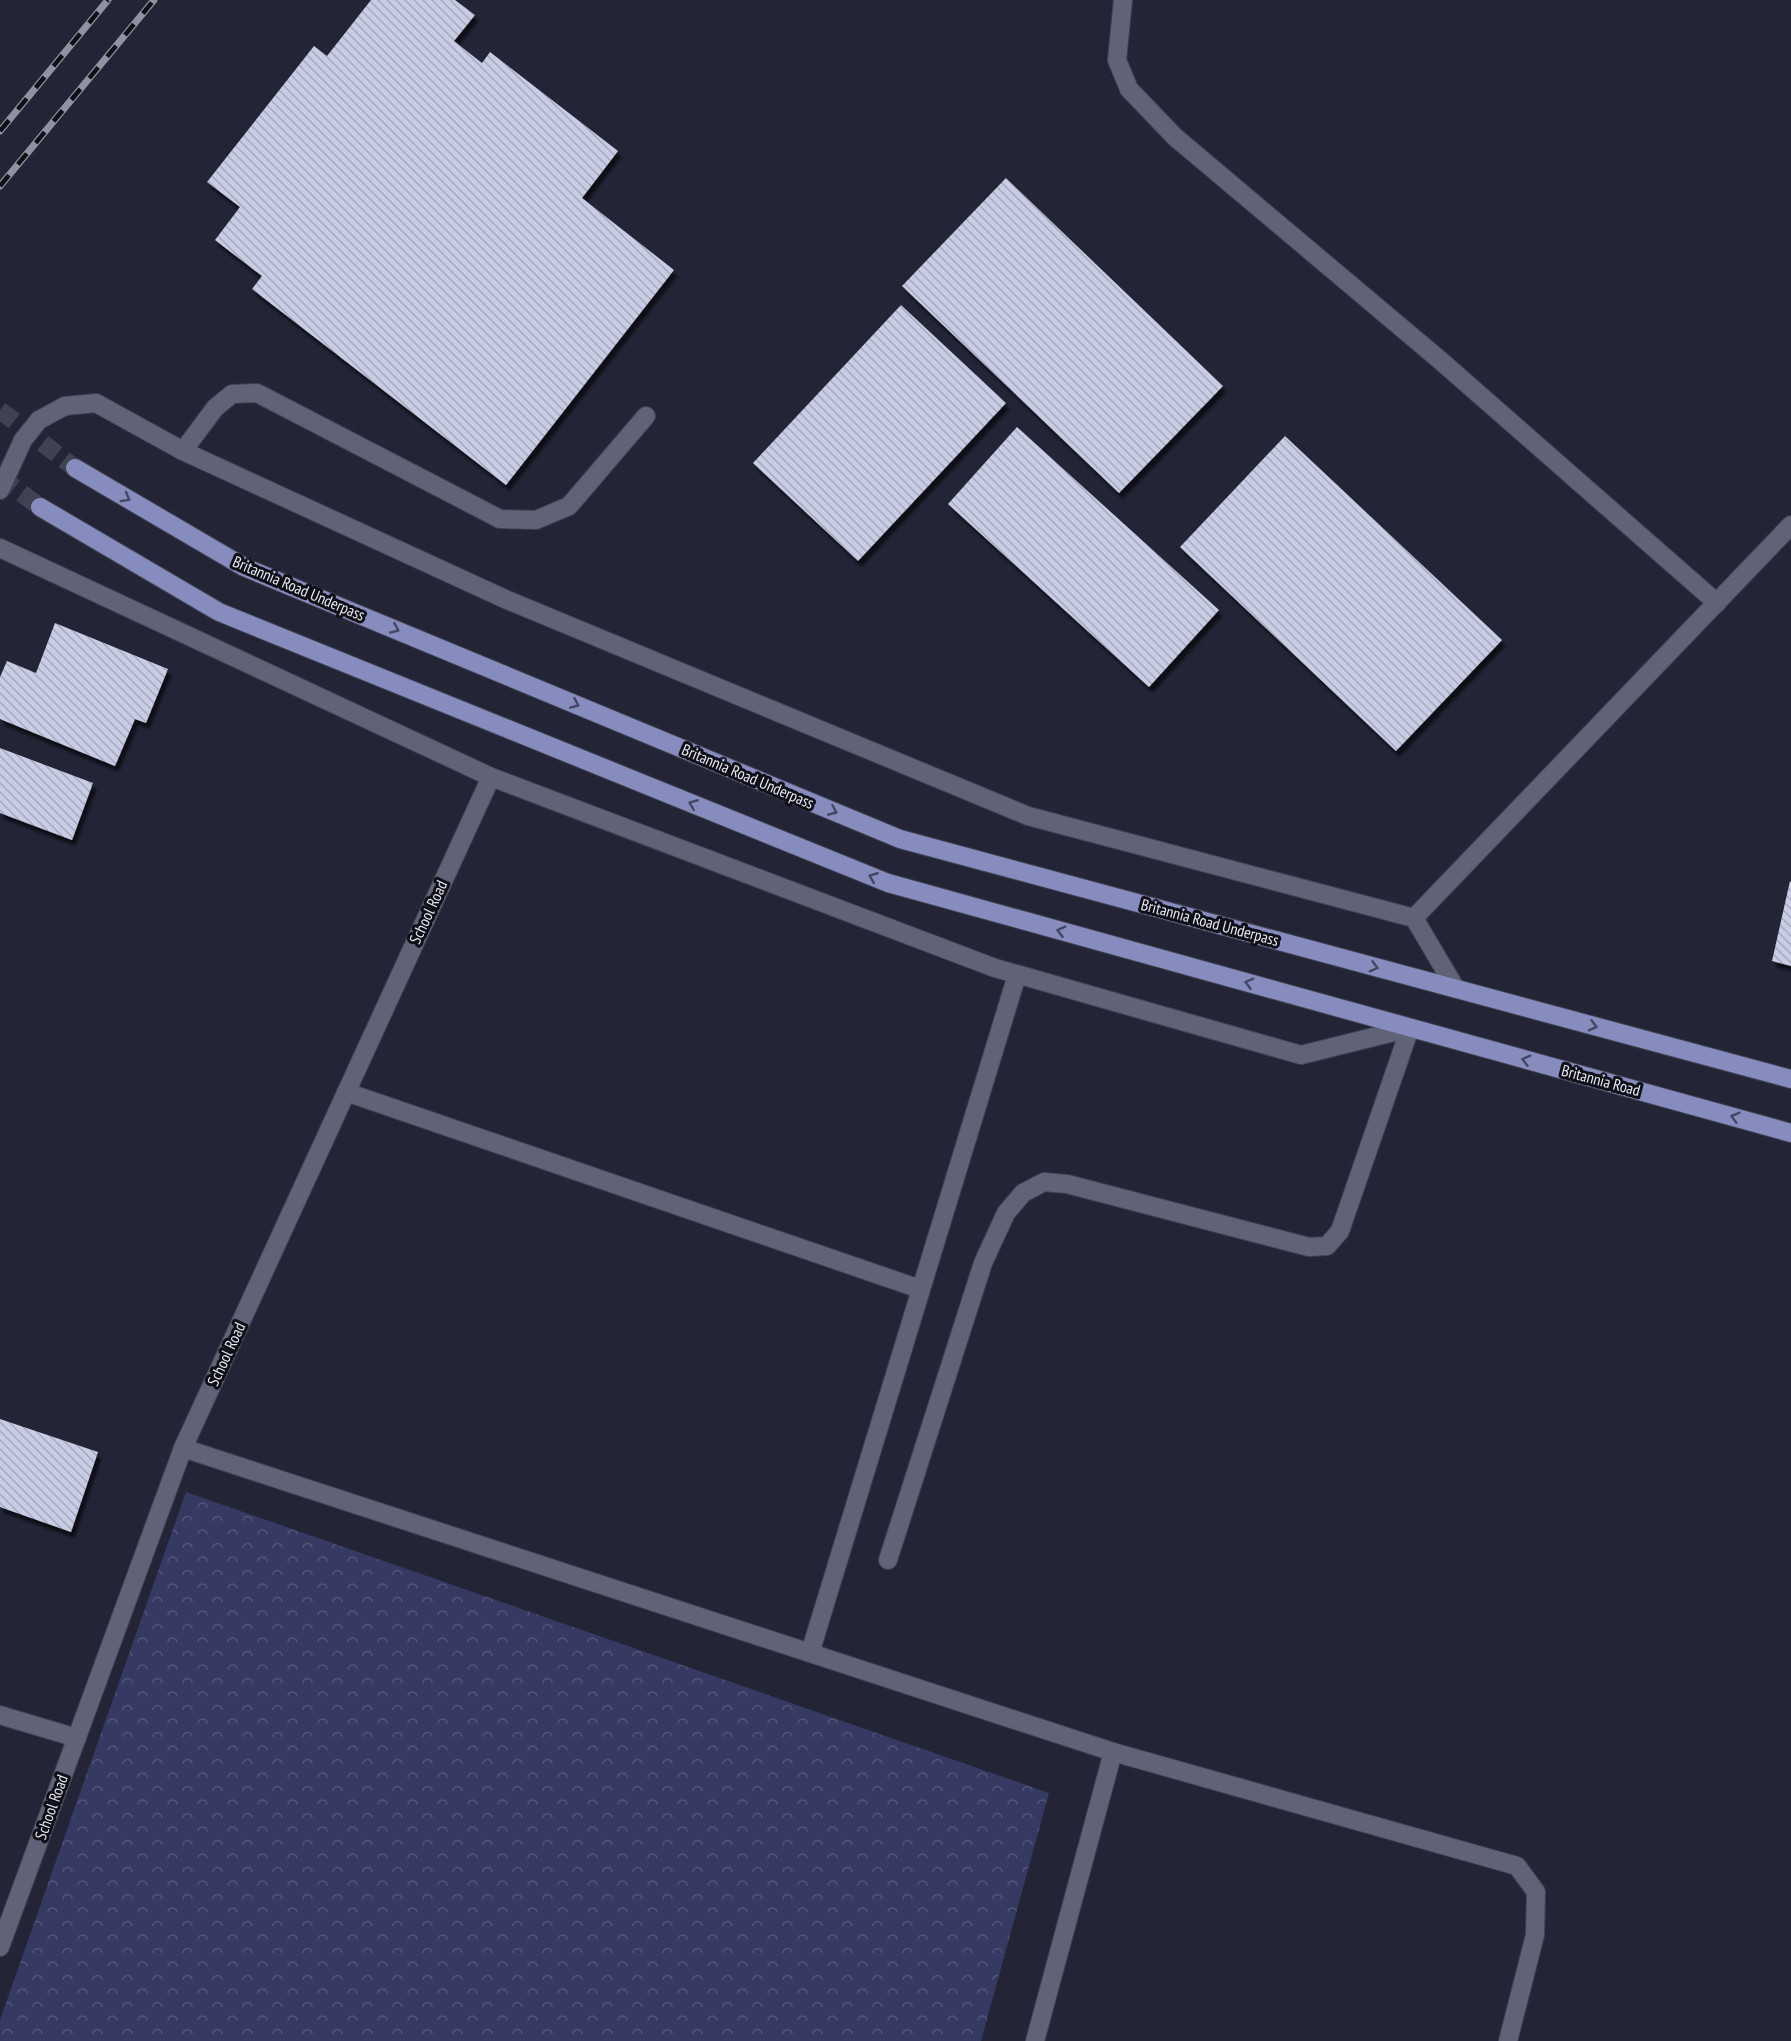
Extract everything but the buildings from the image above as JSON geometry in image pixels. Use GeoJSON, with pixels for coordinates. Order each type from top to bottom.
{"type":"FeatureCollection","features":[{"type":"Feature","properties":{"kind":"main road","name":"Britannia Road Underpass"},"geometry":{"type":"LineString","coordinates":[[75,468],[244,567],[900,839],[1456,989]]}},
{"type":"Feature","properties":{"kind":"main road"},"geometry":{"type":"LineString","coordinates":[[40,507],[219,612],[888,884],[1410,1028]]}},
{"type":"Feature","properties":{"kind":"main road"},"geometry":{"type":"LineString","coordinates":[[1456,989],[1791,1079]]}},
{"type":"Feature","properties":{"kind":"main road","name":"Britannia Road"},"geometry":{"type":"LineString","coordinates":[[1410,1028],[1791,1133]]}},
{"type":"Feature","properties":{"kind":"street"},"geometry":{"type":"LineString","coordinates":[[1123,0],[1117,60],[1129,89],[1175,137],[1441,362],[1717,603]]}},
{"type":"Feature","properties":{"kind":"street"},"geometry":{"type":"LineString","coordinates":[[183,451],[215,408],[232,394],[256,393],[500,519],[536,520],[569,506],[646,416]]}},
{"type":"Feature","properties":{"kind":"street"},"geometry":{"type":"LineString","coordinates":[[0,490],[23,440],[39,420],[65,406],[96,403],[183,451],[505,599],[1028,816],[1414,918],[1456,989]]}},
{"type":"Feature","properties":{"kind":"street"},"geometry":{"type":"LineString","coordinates":[[1414,918],[1791,525]]}},
{"type":"Feature","properties":{"kind":"street"},"geometry":{"type":"LineString","coordinates":[[0,548],[490,777],[1017,975],[1301,1055],[1410,1028]]}},
{"type":"Feature","properties":{"kind":"street","name":"School Road"},"geometry":{"type":"LineString","coordinates":[[0,1947],[183,1448],[490,777]]}},
{"type":"Feature","properties":{"kind":"street"},"geometry":{"type":"LineString","coordinates":[[810,1653],[1017,975]]}},
{"type":"Feature","properties":{"kind":"street"},"geometry":{"type":"LineString","coordinates":[[888,1560],[983,1263],[1006,1213],[1023,1193],[1044,1182],[1067,1184],[1309,1247],[1327,1246],[1340,1231],[1410,1028]]}},
{"type":"Feature","properties":{"kind":"street"},"geometry":{"type":"LineString","coordinates":[[346,1092],[920,1289]]}},
{"type":"Feature","properties":{"kind":"street"},"geometry":{"type":"LineString","coordinates":[[183,1448],[1113,1752],[1517,1866],[1536,1892],[1535,1935],[1508,2041]]}},
{"type":"Feature","properties":{"kind":"street"},"geometry":{"type":"LineString","coordinates":[[0,1715],[77,1738]]}},
{"type":"Feature","properties":{"kind":"street"},"geometry":{"type":"LineString","coordinates":[[1035,2041],[1113,1752]]}},
{"type":"Feature","properties":{"kind":"green space"},"geometry":{"type":"Polygon","coordinates":[[[186,1492],[1049,1793],[981,2041],[0,2041],[0,2020],[186,1492]]]}},
{"type":"Feature","properties":{"kind":"tunnel"},"geometry":{"type":"LineString","coordinates":[[0,410],[75,468]]}},
{"type":"Feature","properties":{"kind":"tunnel"},"geometry":{"type":"LineString","coordinates":[[0,477],[40,507]]}},
{"type":"Feature","properties":{"kind":"railway"},"geometry":{"type":"LineString","coordinates":[[0,131],[108,0]]}},
{"type":"Feature","properties":{"kind":"railway"},"geometry":{"type":"LineString","coordinates":[[0,186],[154,0]]}}]}
